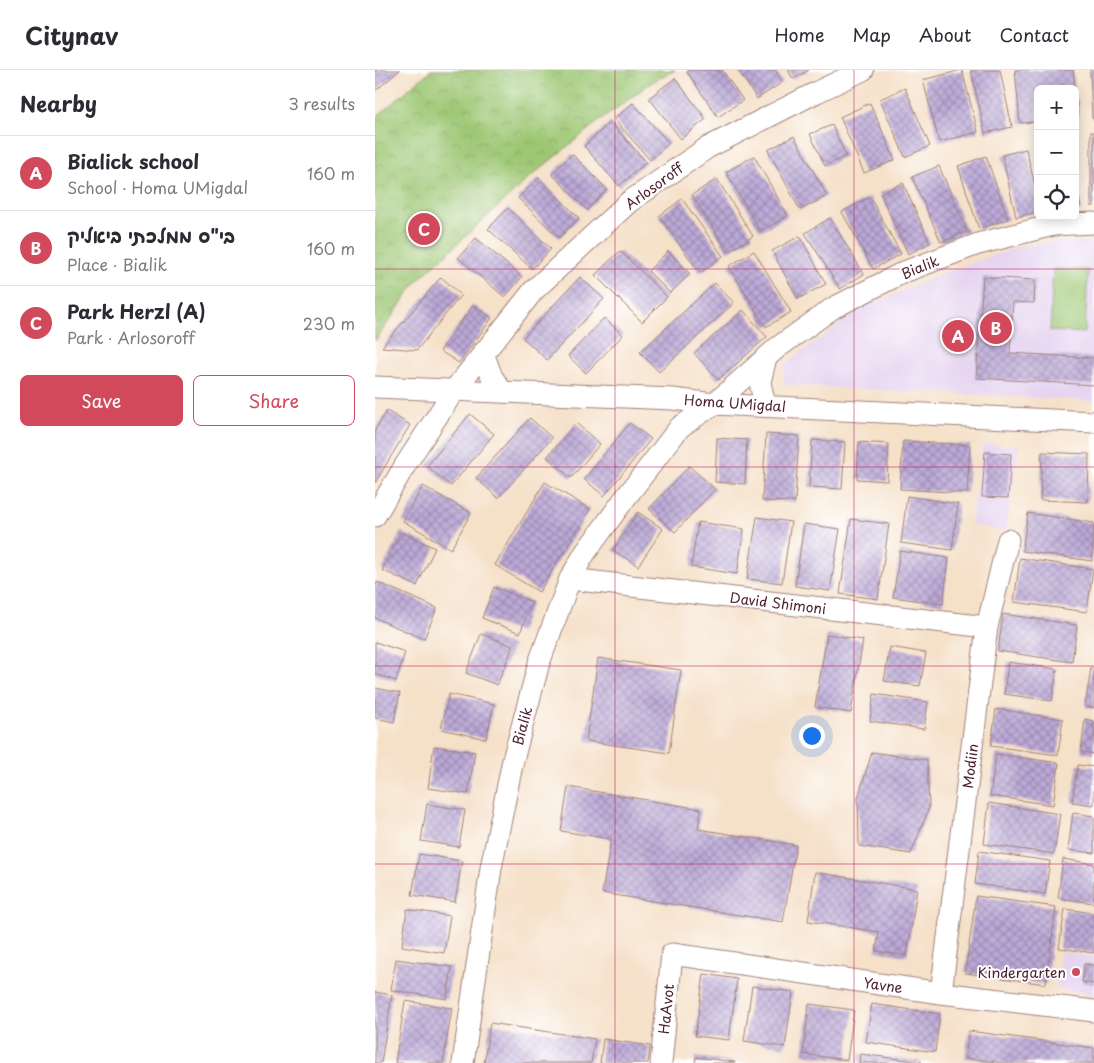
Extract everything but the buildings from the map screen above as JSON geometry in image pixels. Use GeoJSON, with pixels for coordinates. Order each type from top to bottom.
{"type":"FeatureCollection","features":[{"type":"Feature","properties":{"kind":"street","name":"Arlosoroff"},"geometry":{"type":"LineString","coordinates":[[375,516],[404,467],[455,389],[483,353],[534,290],[629,202],[707,148],[863,70]]}},
{"type":"Feature","properties":{"kind":"street","name":"Bialik"},"geometry":{"type":"LineString","coordinates":[[463,1063],[491,868],[513,760],[539,663],[570,579],[617,508],[680,427],[714,404],[777,348],[833,308],[905,272],[978,244],[1053,225],[1094,223]]}},
{"type":"Feature","properties":{"kind":"street"},"geometry":{"type":"LineString","coordinates":[[483,353],[492,377],[502,391]]}},
{"type":"Feature","properties":{"kind":"street"},"geometry":{"type":"LineString","coordinates":[[765,406],[760,382],[766,358]]}},
{"type":"Feature","properties":{"kind":"street","name":"Homa UMigdal"},"geometry":{"type":"LineString","coordinates":[[375,387],[673,399],[714,404],[1094,422]]}},
{"type":"Feature","properties":{"kind":"street"},"geometry":{"type":"LineString","coordinates":[[673,399],[680,427]]}},
{"type":"Feature","properties":{"kind":"street","name":"Modiin"},"geometry":{"type":"LineString","coordinates":[[941,993],[987,627],[1008,540]]}},
{"type":"Feature","properties":{"kind":"street","name":"David Shimoni"},"geometry":{"type":"LineString","coordinates":[[570,579],[987,627]]}},
{"type":"Feature","properties":{"kind":"street","name":"Yavne"},"geometry":{"type":"LineString","coordinates":[[672,954],[941,993],[1094,1011]]}},
{"type":"Feature","properties":{"kind":"street","name":"HaAvot"},"geometry":{"type":"LineString","coordinates":[[661,1063],[672,954]]}},
{"type":"Feature","properties":{"kind":"shaded area"},"geometry":{"type":"Polygon","coordinates":[[[1059,241],[1094,243],[1094,401],[784,385],[784,365],[862,308],[948,271],[1021,246],[1059,241]]]}},
{"type":"Feature","properties":{"kind":"shaded area"},"geometry":{"type":"Polygon","coordinates":[[[983,444],[1019,446],[1006,531],[971,525],[983,444]]]}},
{"type":"Feature","properties":{"kind":"shaded area","name":"Kindergarten"},"geometry":{"type":"Polygon","coordinates":[[[1061,952],[1094,956],[1094,994],[1056,989],[1061,952]]]}},
{"type":"Feature","properties":{"kind":"green space"},"geometry":{"type":"Polygon","coordinates":[[[431,70],[675,70],[652,82],[590,128],[529,178],[417,281],[375,341],[375,118],[431,70]]]}},
{"type":"Feature","properties":{"kind":"green space"},"geometry":{"type":"Polygon","coordinates":[[[1053,269],[1088,270],[1085,333],[1050,331],[1053,269]]]}},
{"type":"Feature","properties":{"kind":"place","name":"Park Herzl (A)"},"geometry":{"type":"Point","coordinates":[424,229]}},
{"type":"Feature","properties":{"kind":"place","name":"בי\"ס ממלכתי ביאליק"},"geometry":{"type":"Point","coordinates":[996,328]}},
{"type":"Feature","properties":{"kind":"place","name":"Bialick school"},"geometry":{"type":"Point","coordinates":[958,336]}},
{"type":"Feature","properties":{"kind":"place","name":"Kindergarten"},"geometry":{"type":"Point","coordinates":[1076,972]}}]}
